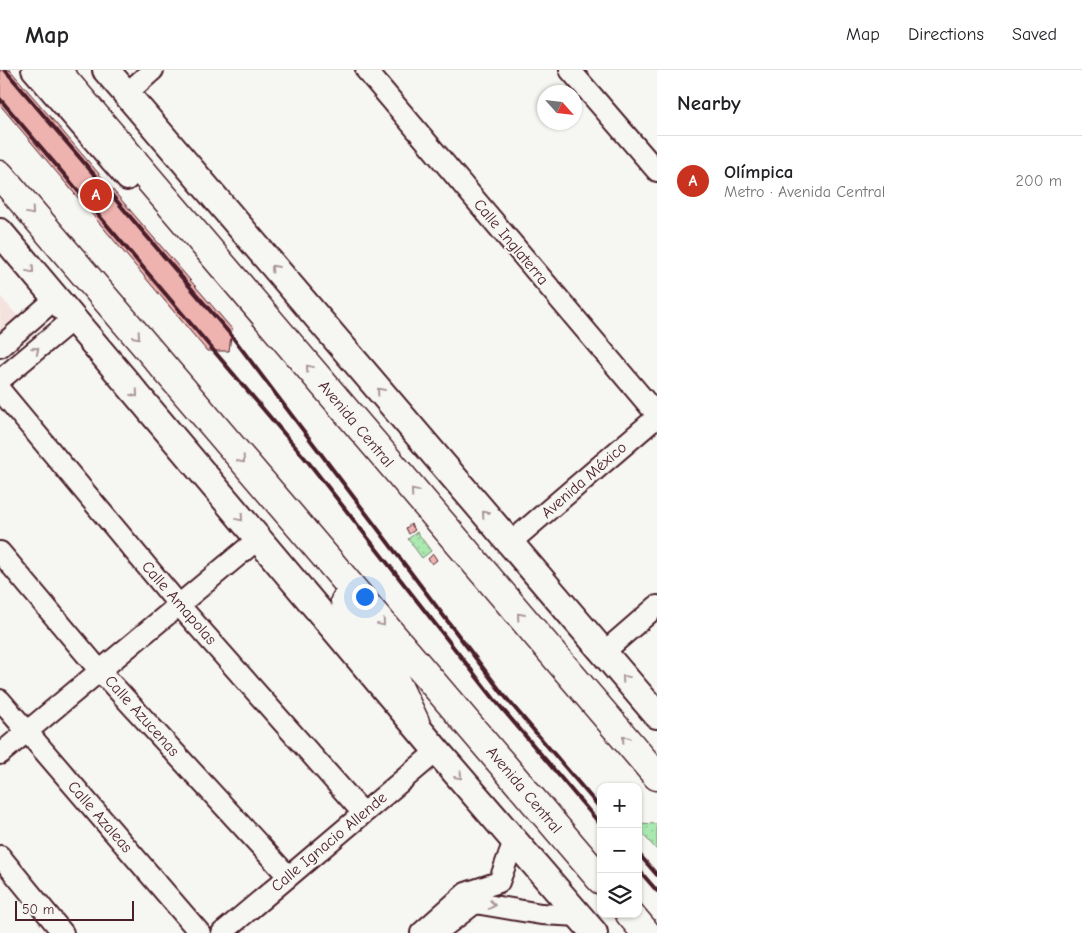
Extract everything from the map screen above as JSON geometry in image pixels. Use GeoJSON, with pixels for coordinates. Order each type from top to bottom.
{"type":"FeatureCollection","features":[{"type":"Feature","properties":{"kind":"highway","name":"Avenida Central"},"geometry":{"type":"LineString","coordinates":[[56,70],[657,776]]}},
{"type":"Feature","properties":{"kind":"highway","name":"Avenida Central"},"geometry":{"type":"LineString","coordinates":[[0,175],[597,875]]}},
{"type":"Feature","properties":{"kind":"highway"},"geometry":{"type":"LineString","coordinates":[[310,539],[355,618],[390,670],[415,722]]}},
{"type":"Feature","properties":{"kind":"highway"},"geometry":{"type":"LineString","coordinates":[[633,918],[646,933]]}},
{"type":"Feature","properties":{"kind":"main road"},"geometry":{"type":"LineString","coordinates":[[106,70],[657,715]]}},
{"type":"Feature","properties":{"kind":"main road"},"geometry":{"type":"LineString","coordinates":[[0,232],[72,320],[415,722],[437,751],[587,925]]}},
{"type":"Feature","properties":{"kind":"street"},"geometry":{"type":"LineString","coordinates":[[32,70],[126,180]]}},
{"type":"Feature","properties":{"kind":"street"},"geometry":{"type":"LineString","coordinates":[[126,94],[152,70]]}},
{"type":"Feature","properties":{"kind":"street","name":"Calle Inglaterra"},"geometry":{"type":"LineString","coordinates":[[366,70],[657,416]]}},
{"type":"Feature","properties":{"kind":"street"},"geometry":{"type":"LineString","coordinates":[[570,70],[657,171]]}},
{"type":"Feature","properties":{"kind":"street"},"geometry":{"type":"LineString","coordinates":[[0,347],[56,299]]}},
{"type":"Feature","properties":{"kind":"street"},"geometry":{"type":"LineString","coordinates":[[0,380],[72,320]]}},
{"type":"Feature","properties":{"kind":"street","name":"Calle Amapolas"},"geometry":{"type":"LineString","coordinates":[[0,390],[179,605],[363,813]]}},
{"type":"Feature","properties":{"kind":"street","name":"Avenida México"},"geometry":{"type":"LineString","coordinates":[[510,544],[657,416]]}},
{"type":"Feature","properties":{"kind":"street"},"geometry":{"type":"LineString","coordinates":[[0,754],[258,539]]}},
{"type":"Feature","properties":{"kind":"street","name":"Calle Azucenas"},"geometry":{"type":"LineString","coordinates":[[0,552],[100,671],[288,876]]}},
{"type":"Feature","properties":{"kind":"street"},"geometry":{"type":"LineString","coordinates":[[604,652],[657,606]]}},
{"type":"Feature","properties":{"kind":"street","name":"Calle Azaleas"},"geometry":{"type":"LineString","coordinates":[[0,700],[200,933]]}},
{"type":"Feature","properties":{"kind":"street","name":"Calle Ignacio Allende"},"geometry":{"type":"LineString","coordinates":[[222,933],[437,751]]}},
{"type":"Feature","properties":{"kind":"street"},"geometry":{"type":"LineString","coordinates":[[421,933],[466,893],[500,882],[514,841]]}},
{"type":"Feature","properties":{"kind":"street"},"geometry":{"type":"LineString","coordinates":[[0,856],[63,933]]}},
{"type":"Feature","properties":{"kind":"street"},"geometry":{"type":"LineString","coordinates":[[436,933],[475,903],[541,914],[587,925]]}},
{"type":"Feature","properties":{"kind":"shaded area"},"geometry":{"type":"Polygon","coordinates":[[[0,296],[20,319],[0,337],[0,296]]]}},
{"type":"Feature","properties":{"kind":"green space"},"geometry":{"type":"Polygon","coordinates":[[[417,532],[431,551],[422,558],[408,539],[417,532]]]}},
{"type":"Feature","properties":{"kind":"green space"},"geometry":{"type":"Polygon","coordinates":[[[642,823],[657,824],[657,850],[642,833],[642,823]]]}},
{"type":"Feature","properties":{"kind":"building"},"geometry":{"type":"Polygon","coordinates":[[[0,70],[10,70],[232,329],[229,351],[207,351],[0,105],[0,70]]]}},
{"type":"Feature","properties":{"kind":"building"},"geometry":{"type":"Polygon","coordinates":[[[411,524],[415,530],[409,534],[406,528],[411,524]]]}},
{"type":"Feature","properties":{"kind":"building"},"geometry":{"type":"Polygon","coordinates":[[[433,554],[437,560],[432,564],[428,559],[433,554]]]}},
{"type":"Feature","properties":{"kind":"railway"},"geometry":{"type":"LineString","coordinates":[[5,70],[231,335],[502,693],[597,804]]}},
{"type":"Feature","properties":{"kind":"railway"},"geometry":{"type":"LineString","coordinates":[[0,99],[309,463],[494,699],[597,820]]}},
{"type":"Feature","properties":{"kind":"railway"},"geometry":{"type":"LineString","coordinates":[[642,858],[657,875]]}},
{"type":"Feature","properties":{"kind":"railway"},"geometry":{"type":"LineString","coordinates":[[641,873],[657,891]]}},
{"type":"Feature","properties":{"kind":"place","name":"Olímpica"},"geometry":{"type":"Point","coordinates":[96,195]}}]}
